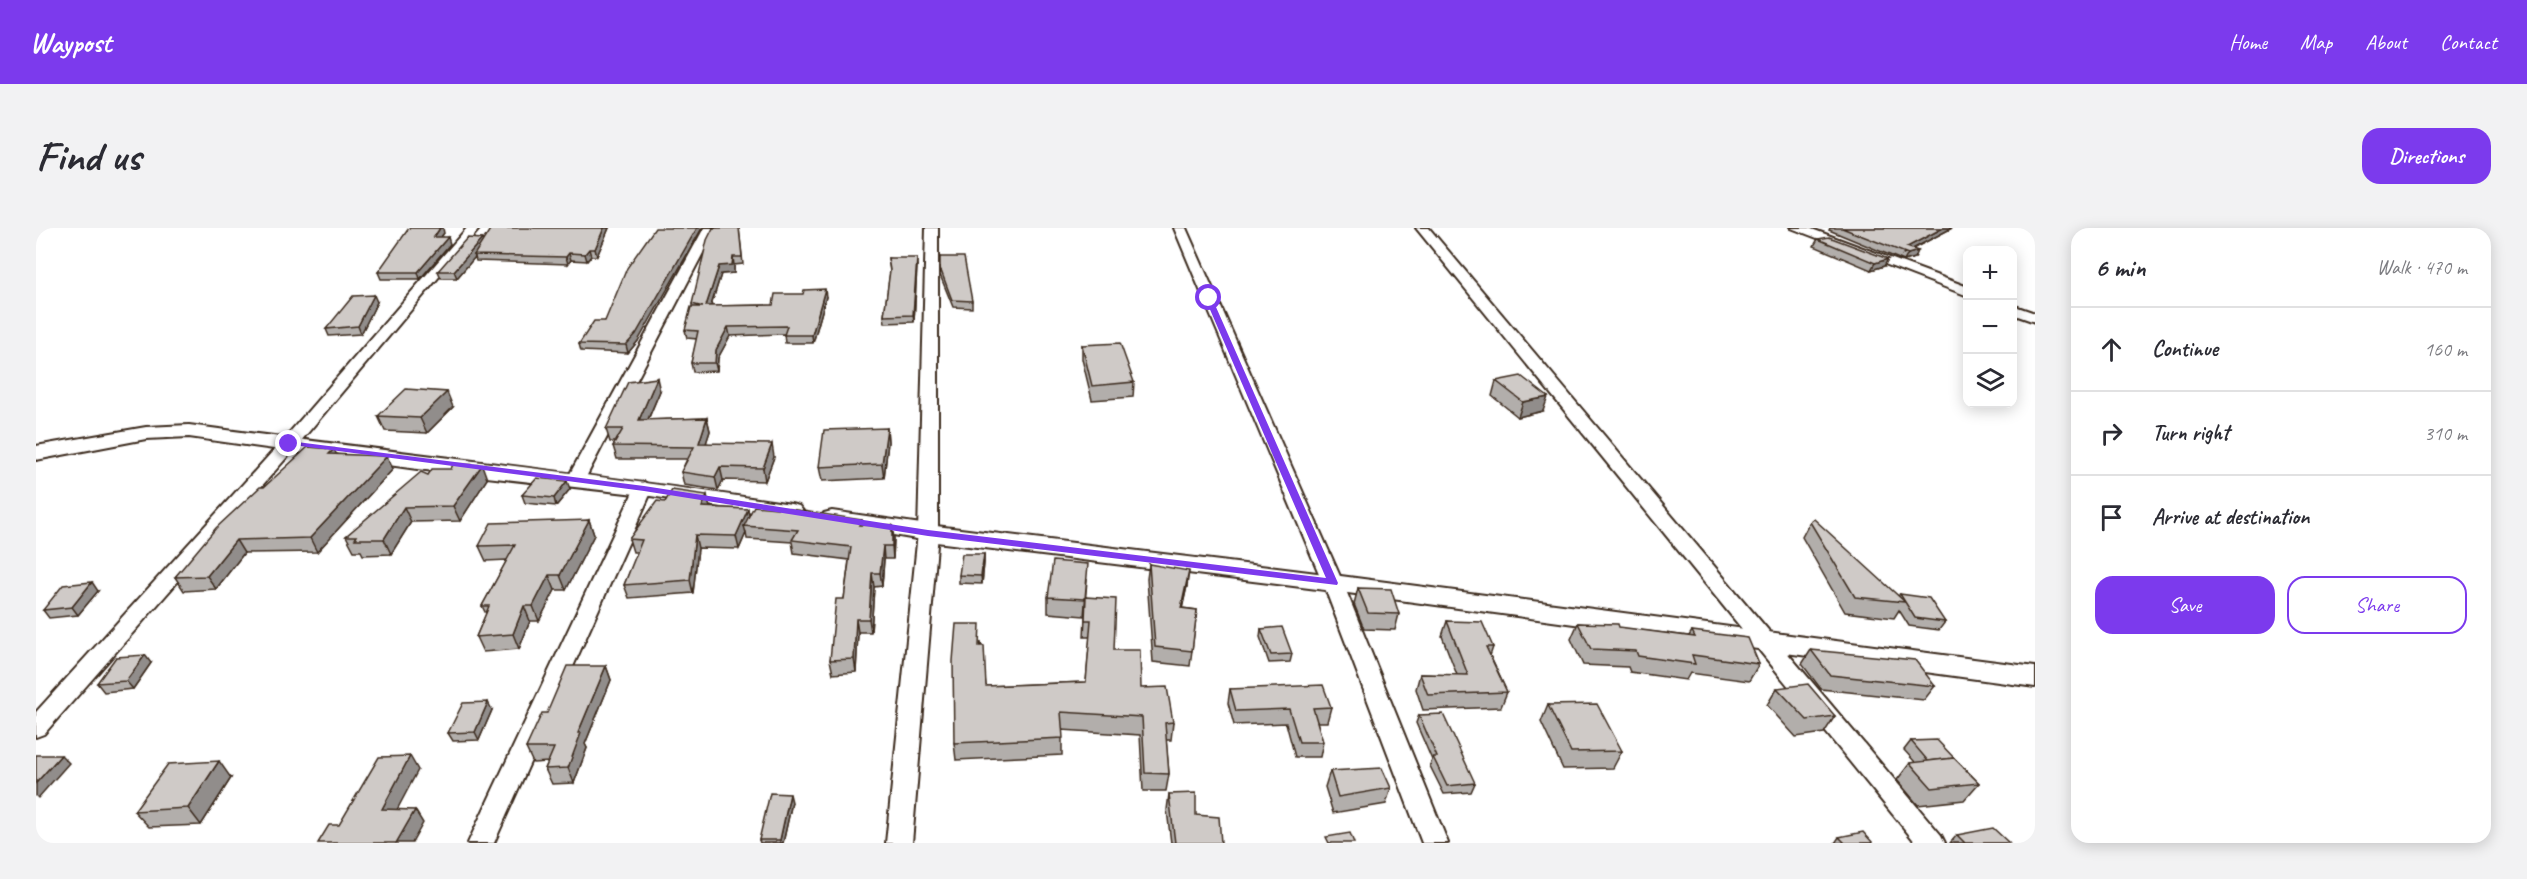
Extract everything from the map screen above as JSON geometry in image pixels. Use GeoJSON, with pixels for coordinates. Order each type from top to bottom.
{"type":"FeatureCollection","features":[{"type":"Feature","properties":{"kind":"street"},"geometry":{"type":"LineString","coordinates":[[36,728],[289,444],[474,228]]}},
{"type":"Feature","properties":{"kind":"street"},"geometry":{"type":"LineString","coordinates":[[575,481],[710,228]]}},
{"type":"Feature","properties":{"kind":"street"},"geometry":{"type":"LineString","coordinates":[[899,843],[928,533],[932,228]]}},
{"type":"Feature","properties":{"kind":"street"},"geometry":{"type":"LineString","coordinates":[[1180,228],[1333,583],[1435,843]]}},
{"type":"Feature","properties":{"kind":"street"},"geometry":{"type":"LineString","coordinates":[[1422,228],[1932,843]]}},
{"type":"Feature","properties":{"kind":"street"},"geometry":{"type":"LineString","coordinates":[[1797,228],[1963,290]]}},
{"type":"Feature","properties":{"kind":"street"},"geometry":{"type":"LineString","coordinates":[[2017,311],[2035,318]]}},
{"type":"Feature","properties":{"kind":"street"},"geometry":{"type":"LineString","coordinates":[[36,453],[146,433],[189,431],[644,488],[928,533],[1333,583],[2035,677]]}},
{"type":"Feature","properties":{"kind":"street"},"geometry":{"type":"LineString","coordinates":[[481,843],[644,488]]}},
{"type":"Feature","properties":{"kind":"building"},"geometry":{"type":"Polygon","coordinates":[[[409,228],[440,228],[434,237],[448,237],[418,272],[378,272],[409,228]]]}},
{"type":"Feature","properties":{"kind":"building"},"geometry":{"type":"Polygon","coordinates":[[[491,228],[604,228],[595,249],[589,249],[585,254],[569,253],[566,257],[474,255],[491,228]]]}},
{"type":"Feature","properties":{"kind":"building"},"geometry":{"type":"Polygon","coordinates":[[[655,228],[697,228],[636,334],[626,345],[579,344],[594,321],[605,321],[627,268],[655,228]]]}},
{"type":"Feature","properties":{"kind":"building"},"geometry":{"type":"Polygon","coordinates":[[[713,228],[739,228],[742,257],[733,257],[732,265],[719,266],[706,306],[773,305],[775,294],[803,294],[804,290],[825,289],[812,335],[784,335],[787,326],[728,327],[716,350],[715,363],[691,363],[698,331],[685,330],[691,307],[703,307],[692,304],[707,240],[713,228]]]}},
{"type":"Feature","properties":{"kind":"building"},"geometry":{"type":"Polygon","coordinates":[[[1842,228],[1943,228],[1907,247],[1918,251],[1908,254],[1842,228]]]}},
{"type":"Feature","properties":{"kind":"building"},"geometry":{"type":"Polygon","coordinates":[[[1829,237],[1888,259],[1875,263],[1818,239],[1829,237]]]}},
{"type":"Feature","properties":{"kind":"building"},"geometry":{"type":"Polygon","coordinates":[[[467,238],[482,239],[454,271],[438,271],[467,238]]]}},
{"type":"Feature","properties":{"kind":"building"},"geometry":{"type":"Polygon","coordinates":[[[940,257],[964,257],[972,301],[952,300],[940,268],[940,257]]]}},
{"type":"Feature","properties":{"kind":"building"},"geometry":{"type":"Polygon","coordinates":[[[888,258],[917,258],[913,315],[884,316],[890,270],[888,258]]]}},
{"type":"Feature","properties":{"kind":"building"},"geometry":{"type":"Polygon","coordinates":[[[374,295],[358,326],[326,329],[353,296],[374,295]]]}},
{"type":"Feature","properties":{"kind":"building"},"geometry":{"type":"Polygon","coordinates":[[[1120,343],[1134,382],[1092,386],[1082,345],[1120,343]]]}},
{"type":"Feature","properties":{"kind":"building"},"geometry":{"type":"Polygon","coordinates":[[[1521,376],[1548,397],[1523,402],[1496,381],[1521,376]]]}},
{"type":"Feature","properties":{"kind":"building"},"geometry":{"type":"Polygon","coordinates":[[[657,378],[639,420],[707,418],[699,443],[772,444],[763,468],[720,467],[715,477],[681,472],[694,447],[613,446],[623,429],[606,429],[628,382],[657,378]]]}},
{"type":"Feature","properties":{"kind":"building"},"geometry":{"type":"Polygon","coordinates":[[[406,389],[447,392],[420,418],[378,416],[406,389]]]}},
{"type":"Feature","properties":{"kind":"building"},"geometry":{"type":"Polygon","coordinates":[[[887,428],[882,464],[819,467],[824,430],[887,428]]]}},
{"type":"Feature","properties":{"kind":"building"},"geometry":{"type":"Polygon","coordinates":[[[308,447],[334,449],[329,454],[387,456],[310,538],[236,540],[207,576],[175,577],[216,528],[308,447]]]}},
{"type":"Feature","properties":{"kind":"building"},"geometry":{"type":"Polygon","coordinates":[[[453,464],[482,465],[453,506],[404,507],[384,539],[355,539],[357,536],[346,536],[421,472],[428,475],[432,469],[451,469],[453,464]]]}},
{"type":"Feature","properties":{"kind":"building"},"geometry":{"type":"Polygon","coordinates":[[[537,478],[567,481],[554,498],[522,495],[537,478]]]}},
{"type":"Feature","properties":{"kind":"building"},"geometry":{"type":"Polygon","coordinates":[[[672,490],[707,495],[702,507],[748,509],[736,536],[695,535],[690,580],[624,585],[642,540],[629,539],[657,501],[665,502],[672,490]]]}},
{"type":"Feature","properties":{"kind":"building"},"geometry":{"type":"Polygon","coordinates":[[[754,506],[862,520],[859,525],[892,525],[892,546],[883,546],[880,573],[872,573],[869,619],[856,619],[854,659],[830,660],[836,599],[844,599],[851,547],[792,540],[798,530],[744,526],[754,506]]]}},
{"type":"Feature","properties":{"kind":"building"},"geometry":{"type":"Polygon","coordinates":[[[1814,519],[1905,602],[1855,597],[1810,522],[1814,519]]]}},
{"type":"Feature","properties":{"kind":"building"},"geometry":{"type":"Polygon","coordinates":[[[589,520],[560,575],[549,575],[533,606],[524,606],[513,634],[476,637],[489,606],[482,606],[515,545],[479,546],[491,523],[589,520]]]}},
{"type":"Feature","properties":{"kind":"building"},"geometry":{"type":"Polygon","coordinates":[[[962,554],[984,554],[981,576],[959,575],[962,554]]]}},
{"type":"Feature","properties":{"kind":"building"},"geometry":{"type":"Polygon","coordinates":[[[1053,561],[1088,564],[1085,599],[1048,597],[1053,561]]]}},
{"type":"Feature","properties":{"kind":"building"},"geometry":{"type":"Polygon","coordinates":[[[1149,564],[1189,571],[1181,608],[1197,610],[1192,651],[1155,647],[1149,564]]]}},
{"type":"Feature","properties":{"kind":"building"},"geometry":{"type":"Polygon","coordinates":[[[92,582],[72,607],[43,610],[63,585],[92,582]]]}},
{"type":"Feature","properties":{"kind":"building"},"geometry":{"type":"Polygon","coordinates":[[[1358,588],[1391,589],[1399,614],[1368,613],[1358,588]]]}},
{"type":"Feature","properties":{"kind":"building"},"geometry":{"type":"Polygon","coordinates":[[[1900,594],[1929,598],[1945,622],[1915,618],[1900,594]]]}},
{"type":"Feature","properties":{"kind":"building"},"geometry":{"type":"Polygon","coordinates":[[[1086,597],[1116,599],[1114,650],[1140,650],[1141,688],[1167,687],[1173,722],[1165,723],[1169,774],[1145,773],[1142,717],[1061,712],[1063,738],[954,743],[953,661],[956,624],[980,624],[979,646],[984,646],[986,686],[1086,682],[1091,620],[1085,620],[1086,597]]]}},
{"type":"Feature","properties":{"kind":"building"},"geometry":{"type":"Polygon","coordinates":[[[1447,621],[1482,622],[1493,647],[1486,647],[1507,692],[1428,695],[1420,674],[1468,675],[1447,621]]]}},
{"type":"Feature","properties":{"kind":"building"},"geometry":{"type":"Polygon","coordinates":[[[1578,623],[1618,624],[1619,627],[1695,637],[1692,631],[1748,638],[1759,664],[1692,655],[1695,664],[1638,656],[1636,651],[1591,649],[1578,623]]]}},
{"type":"Feature","properties":{"kind":"building"},"geometry":{"type":"Polygon","coordinates":[[[1282,627],[1292,654],[1271,655],[1261,629],[1282,627]]]}},
{"type":"Feature","properties":{"kind":"building"},"geometry":{"type":"Polygon","coordinates":[[[1811,650],[1915,660],[1935,686],[1830,675],[1811,650]]]}},
{"type":"Feature","properties":{"kind":"building"},"geometry":{"type":"Polygon","coordinates":[[[145,655],[126,681],[97,683],[116,657],[145,655]]]}},
{"type":"Feature","properties":{"kind":"building"},"geometry":{"type":"Polygon","coordinates":[[[567,666],[606,666],[578,733],[581,733],[568,768],[545,769],[554,748],[526,748],[542,713],[547,713],[567,666]]]}},
{"type":"Feature","properties":{"kind":"building"},"geometry":{"type":"Polygon","coordinates":[[[1808,684],[1835,716],[1807,720],[1777,688],[1808,684]]]}},
{"type":"Feature","properties":{"kind":"building"},"geometry":{"type":"Polygon","coordinates":[[[1323,685],[1331,707],[1313,708],[1323,742],[1299,742],[1289,709],[1236,711],[1230,689],[1323,685]]]}},
{"type":"Feature","properties":{"kind":"building"},"geometry":{"type":"Polygon","coordinates":[[[488,702],[475,732],[448,733],[463,703],[488,702]]]}},
{"type":"Feature","properties":{"kind":"building"},"geometry":{"type":"Polygon","coordinates":[[[1597,704],[1622,751],[1571,752],[1548,705],[1597,704]]]}},
{"type":"Feature","properties":{"kind":"building"},"geometry":{"type":"Polygon","coordinates":[[[1443,714],[1475,783],[1447,786],[1433,757],[1437,757],[1419,715],[1443,714]]]}},
{"type":"Feature","properties":{"kind":"building"},"geometry":{"type":"Polygon","coordinates":[[[1937,740],[1955,759],[1928,761],[1911,741],[1937,740]]]}},
{"type":"Feature","properties":{"kind":"building"},"geometry":{"type":"Polygon","coordinates":[[[36,755],[61,755],[36,783],[36,755]]]}},
{"type":"Feature","properties":{"kind":"building"},"geometry":{"type":"Polygon","coordinates":[[[410,756],[382,809],[415,810],[396,843],[318,843],[329,825],[339,825],[379,757],[410,756]]]}},
{"type":"Feature","properties":{"kind":"building"},"geometry":{"type":"Polygon","coordinates":[[[1954,758],[1979,783],[1932,788],[1910,763],[1954,758]]]}},
{"type":"Feature","properties":{"kind":"building"},"geometry":{"type":"Polygon","coordinates":[[[219,761],[188,808],[134,811],[168,764],[219,761]]]}},
{"type":"Feature","properties":{"kind":"building"},"geometry":{"type":"Polygon","coordinates":[[[1382,768],[1391,788],[1338,797],[1330,771],[1382,768]]]}},
{"type":"Feature","properties":{"kind":"building"},"geometry":{"type":"Polygon","coordinates":[[[770,793],[790,794],[780,840],[759,840],[770,793]]]}},
{"type":"Feature","properties":{"kind":"building"},"geometry":{"type":"Polygon","coordinates":[[[1196,793],[1196,815],[1219,817],[1221,843],[1175,843],[1169,794],[1196,793]]]}},
{"type":"Feature","properties":{"kind":"building"},"geometry":{"type":"Polygon","coordinates":[[[1993,828],[2009,843],[1965,843],[1957,835],[1993,828]]]}},
{"type":"Feature","properties":{"kind":"building"},"geometry":{"type":"Polygon","coordinates":[[[1863,832],[1873,843],[1845,843],[1839,837],[1863,832]]]}},
{"type":"Feature","properties":{"kind":"building"},"geometry":{"type":"Polygon","coordinates":[[[1350,833],[1354,843],[1329,843],[1326,837],[1350,833]]]}},
{"type":"Feature","properties":{"kind":"route"},"geometry":{"type":"LineString","coordinates":[[289,444],[417,462],[644,488],[928,533],[1333,583],[1209,298]]}}]}
